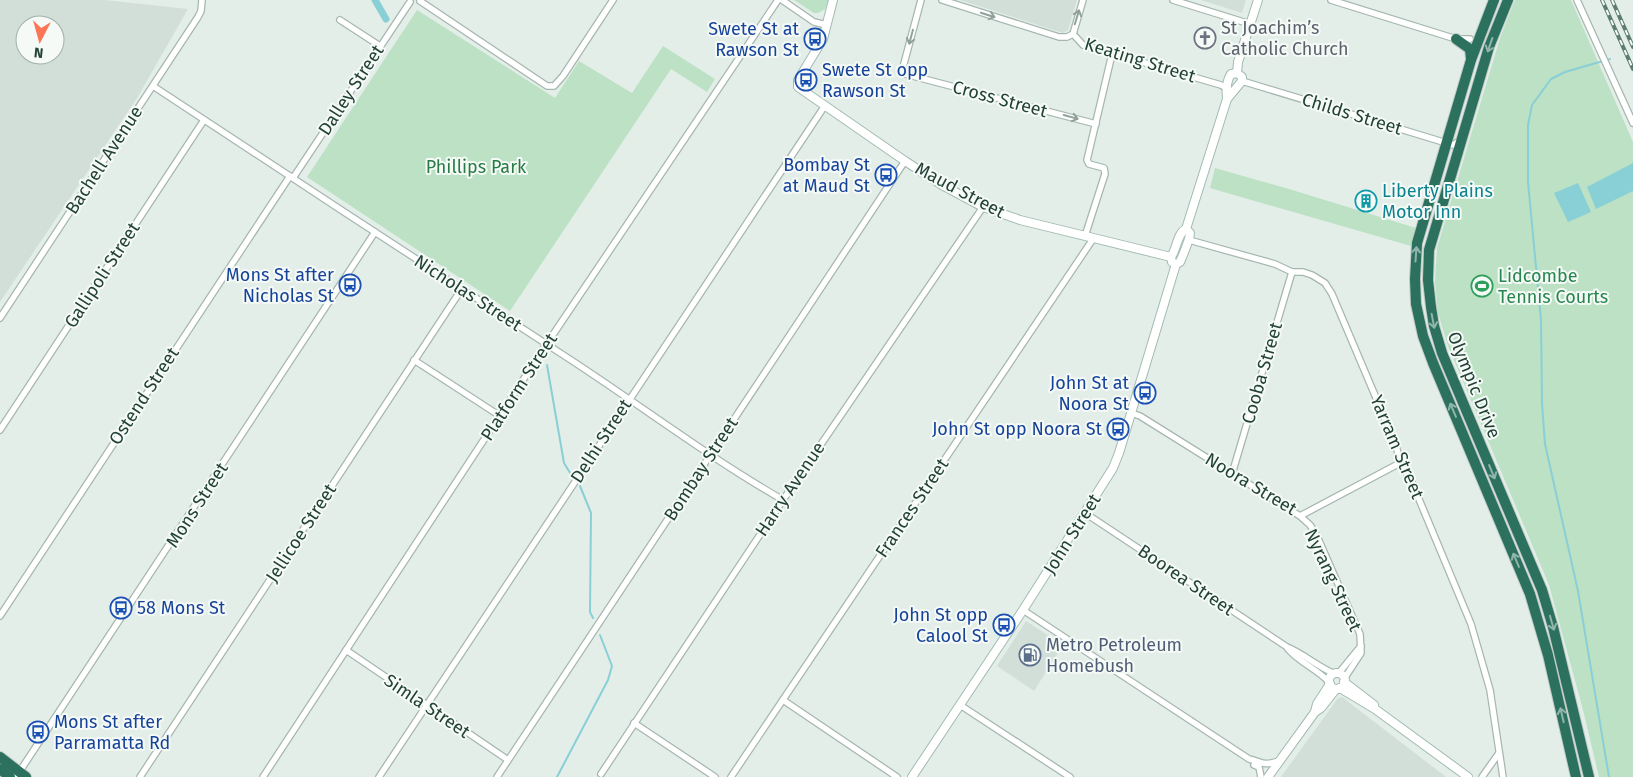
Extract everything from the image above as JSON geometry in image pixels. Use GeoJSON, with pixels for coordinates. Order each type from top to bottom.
{"type":"FeatureCollection","features":[{"type":"Feature","properties":{"kind":"highway","name":"Olympic Drive"},"geometry":{"type":"LineString","coordinates":[[1494,0],[1471,60],[1417,243],[1415,279],[1418,312],[1423,336],[1433,362],[1530,594],[1548,655],[1576,777]]}},
{"type":"Feature","properties":{"kind":"highway","name":"Olympic Drive"},"geometry":{"type":"LineString","coordinates":[[1508,0],[1489,47],[1429,250],[1428,280],[1434,326],[1442,353],[1542,590],[1553,627],[1589,777]]}},
{"type":"Feature","properties":{"kind":"highway"},"geometry":{"type":"LineString","coordinates":[[1456,39],[1470,49],[1471,60]]}},
{"type":"Feature","properties":{"kind":"highway"},"geometry":{"type":"LineString","coordinates":[[0,757],[18,776]]}},
{"type":"Feature","properties":{"kind":"highway"},"geometry":{"type":"LineString","coordinates":[[0,769],[18,776]]}},
{"type":"Feature","properties":{"kind":"street","name":"Bachell Avenue"},"geometry":{"type":"LineString","coordinates":[[0,318],[198,17],[201,11],[202,0]]}},
{"type":"Feature","properties":{"kind":"street"},"geometry":{"type":"LineString","coordinates":[[409,1],[415,3],[420,0],[547,86],[554,86],[563,76],[613,0]]}},
{"type":"Feature","properties":{"kind":"street"},"geometry":{"type":"LineString","coordinates":[[780,0],[814,22],[827,26],[833,0]]}},
{"type":"Feature","properties":{"kind":"street","name":"Platform Street"},"geometry":{"type":"LineString","coordinates":[[263,777],[547,345],[780,0]]}},
{"type":"Feature","properties":{"kind":"street","name":"Cross Street"},"geometry":{"type":"LineString","coordinates":[[921,0],[902,70],[905,74],[1096,124]]}},
{"type":"Feature","properties":{"kind":"street","name":"Keating Street"},"geometry":{"type":"LineString","coordinates":[[942,0],[1059,37],[1073,34],[1079,43],[1083,45],[1226,88]]}},
{"type":"Feature","properties":{"kind":"street"},"geometry":{"type":"LineString","coordinates":[[1073,34],[1083,0]]}},
{"type":"Feature","properties":{"kind":"street"},"geometry":{"type":"LineString","coordinates":[[1173,0],[1250,24]]}},
{"type":"Feature","properties":{"kind":"street"},"geometry":{"type":"LineString","coordinates":[[1237,72],[1238,62],[1258,0]]}},
{"type":"Feature","properties":{"kind":"street"},"geometry":{"type":"LineString","coordinates":[[1331,0],[1456,39],[1470,40]]}},
{"type":"Feature","properties":{"kind":"street"},"geometry":{"type":"LineString","coordinates":[[1577,0],[1633,123]]}},
{"type":"Feature","properties":{"kind":"street","name":"Dalley Street"},"geometry":{"type":"LineString","coordinates":[[291,178],[409,1]]}},
{"type":"Feature","properties":{"kind":"street"},"geometry":{"type":"LineString","coordinates":[[340,20],[380,46]]}},
{"type":"Feature","properties":{"kind":"street","name":"Maud Street"},"geometry":{"type":"LineString","coordinates":[[827,26],[823,39],[798,80],[798,87],[824,107],[942,185],[983,207],[1007,216],[1173,261]]}},
{"type":"Feature","properties":{"kind":"street"},"geometry":{"type":"LineString","coordinates":[[1085,236],[1105,171],[1103,167],[1087,162],[1112,54]]}},
{"type":"Feature","properties":{"kind":"street"},"geometry":{"type":"LineString","coordinates":[[1227,99],[1226,88],[1229,79],[1231,74],[1237,72]]}},
{"type":"Feature","properties":{"kind":"street"},"geometry":{"type":"LineString","coordinates":[[1186,230],[1190,233],[1189,240],[1180,262],[1173,261],[1181,233],[1186,230],[1227,99],[1240,83],[1242,76],[1237,72]]}},
{"type":"Feature","properties":{"kind":"street"},"geometry":{"type":"LineString","coordinates":[[1229,79],[1232,84],[1240,83]]}},
{"type":"Feature","properties":{"kind":"street","name":"Childs Street"},"geometry":{"type":"LineString","coordinates":[[1240,83],[1453,146],[1461,140]]}},
{"type":"Feature","properties":{"kind":"street","name":"Nicholas Street"},"geometry":{"type":"LineString","coordinates":[[153,86],[629,399],[744,478],[783,500]]}},
{"type":"Feature","properties":{"kind":"street","name":"Delhi Street"},"geometry":{"type":"LineString","coordinates":[[379,777],[824,107]]}},
{"type":"Feature","properties":{"kind":"street","name":"Gallipoli Street"},"geometry":{"type":"LineString","coordinates":[[0,430],[204,120]]}},
{"type":"Feature","properties":{"kind":"street","name":"Bombay Street"},"geometry":{"type":"LineString","coordinates":[[497,777],[905,161]]}},
{"type":"Feature","properties":{"kind":"street","name":"Ostend Street"},"geometry":{"type":"LineString","coordinates":[[0,616],[291,178]]}},
{"type":"Feature","properties":{"kind":"street","name":"Harry Avenue"},"geometry":{"type":"LineString","coordinates":[[601,774],[783,500],[983,207]]}},
{"type":"Feature","properties":{"kind":"street","name":"Mons Street"},"geometry":{"type":"LineString","coordinates":[[18,776],[375,232]]}},
{"type":"Feature","properties":{"kind":"street","name":"Frances Street"},"geometry":{"type":"LineString","coordinates":[[731,777],[1093,239]]}},
{"type":"Feature","properties":{"kind":"street","name":"Yarram Street"},"geometry":{"type":"LineString","coordinates":[[1189,240],[1275,264],[1292,272],[1303,272],[1320,278],[1332,294],[1396,445],[1400,463],[1411,480],[1471,624],[1490,690],[1503,777]]}},
{"type":"Feature","properties":{"kind":"street","name":"John Street"},"geometry":{"type":"LineString","coordinates":[[912,777],[1023,610],[1113,468],[1131,413],[1173,261]]}},
{"type":"Feature","properties":{"kind":"street","name":"Cooba Street"},"geometry":{"type":"LineString","coordinates":[[1232,474],[1292,272]]}},
{"type":"Feature","properties":{"kind":"street","name":"Jellicoe Street"},"geometry":{"type":"LineString","coordinates":[[140,777],[461,290]]}},
{"type":"Feature","properties":{"kind":"street"},"geometry":{"type":"LineString","coordinates":[[414,360],[500,416]]}},
{"type":"Feature","properties":{"kind":"street","name":"Noora Street"},"geometry":{"type":"LineString","coordinates":[[1131,413],[1300,516],[1400,463]]}},
{"type":"Feature","properties":{"kind":"street","name":"Boorea Street"},"geometry":{"type":"LineString","coordinates":[[1085,513],[1287,648],[1323,675],[1337,682]]}},
{"type":"Feature","properties":{"kind":"street","name":"Nyrang Street"},"geometry":{"type":"LineString","coordinates":[[1268,777],[1315,712],[1321,708],[1361,646],[1360,634],[1317,536],[1310,525],[1300,516]]}},
{"type":"Feature","properties":{"kind":"street"},"geometry":{"type":"LineString","coordinates":[[1023,610],[1249,759],[1267,765],[1279,761]]}},
{"type":"Feature","properties":{"kind":"street","name":"Boorea Street"},"geometry":{"type":"LineString","coordinates":[[1287,648],[1295,650],[1324,670],[1337,682],[1468,777]]}},
{"type":"Feature","properties":{"kind":"street","name":"Simla Street"},"geometry":{"type":"LineString","coordinates":[[346,650],[508,760]]}},
{"type":"Feature","properties":{"kind":"street"},"geometry":{"type":"LineString","coordinates":[[783,700],[897,777]]}},
{"type":"Feature","properties":{"kind":"street"},"geometry":{"type":"LineString","coordinates":[[960,705],[1070,777]]}},
{"type":"Feature","properties":{"kind":"street"},"geometry":{"type":"LineString","coordinates":[[634,723],[715,777]]}},
{"type":"Feature","properties":{"kind":"street"},"geometry":{"type":"LineString","coordinates":[[1482,777],[1499,753]]}},
{"type":"Feature","properties":{"kind":"street"},"geometry":{"type":"LineString","coordinates":[[1249,759],[1259,767],[1261,777]]}},
{"type":"Feature","properties":{"kind":"shaded area"},"geometry":{"type":"Polygon","coordinates":[[[0,0],[105,0],[188,9],[137,98],[0,302],[0,0]]]}},
{"type":"Feature","properties":{"kind":"shaded area"},"geometry":{"type":"Polygon","coordinates":[[[960,0],[1077,0],[1068,30],[1063,33],[960,0]]]}},
{"type":"Feature","properties":{"kind":"shaded area"},"geometry":{"type":"Polygon","coordinates":[[[1201,0],[1246,0],[1242,13],[1201,0]]]}},
{"type":"Feature","properties":{"kind":"shaded area","name":"Metro Petroleum Homebush"},"geometry":{"type":"Polygon","coordinates":[[[1026,621],[1063,645],[1034,691],[997,666],[1026,621]]]}},
{"type":"Feature","properties":{"kind":"shaded area"},"geometry":{"type":"Polygon","coordinates":[[[1342,697],[1446,777],[1281,777],[1338,698],[1342,697]]]}},
{"type":"Feature","properties":{"kind":"green space"},"geometry":{"type":"Polygon","coordinates":[[[794,0],[828,0],[825,9],[814,13],[794,0]]]}},
{"type":"Feature","properties":{"kind":"green space"},"geometry":{"type":"Polygon","coordinates":[[[1515,0],[1571,0],[1633,142],[1633,777],[1599,777],[1549,585],[1448,346],[1438,313],[1435,282],[1437,248],[1500,38],[1515,0]]]}},
{"type":"Feature","properties":{"kind":"green space","name":"Phillips Park"},"geometry":{"type":"Polygon","coordinates":[[[417,10],[555,98],[579,61],[632,93],[663,46],[715,79],[707,92],[671,69],[510,311],[307,177],[417,10]]]}},
{"type":"Feature","properties":{"kind":"green space"},"geometry":{"type":"Polygon","coordinates":[[[1215,168],[1416,228],[1411,246],[1210,188],[1215,168]]]}},
{"type":"Feature","properties":{"kind":"water"},"geometry":{"type":"Polygon","coordinates":[[[1633,163],[1633,191],[1596,209],[1587,187],[1633,163]]]}},
{"type":"Feature","properties":{"kind":"water"},"geometry":{"type":"Polygon","coordinates":[[[1578,183],[1591,212],[1568,222],[1554,193],[1578,183]]]}},
{"type":"Feature","properties":{"kind":"waterway"},"geometry":{"type":"LineString","coordinates":[[375,0],[386,19]]}},
{"type":"Feature","properties":{"kind":"waterway"},"geometry":{"type":"LineString","coordinates":[[1609,777],[1578,591],[1545,444],[1542,404],[1541,320],[1528,182],[1528,125],[1532,105],[1551,79],[1565,72],[1610,59]]}},
{"type":"Feature","properties":{"kind":"waterway"},"geometry":{"type":"LineString","coordinates":[[547,365],[564,463],[572,476]]}},
{"type":"Feature","properties":{"kind":"waterway"},"geometry":{"type":"LineString","coordinates":[[580,486],[591,513],[590,612],[593,618]]}},
{"type":"Feature","properties":{"kind":"waterway"},"geometry":{"type":"LineString","coordinates":[[557,777],[608,680],[612,666],[600,635]]}},
{"type":"Feature","properties":{"kind":"railway"},"geometry":{"type":"LineString","coordinates":[[1602,0],[1633,69]]}},
{"type":"Feature","properties":{"kind":"railway"},"geometry":{"type":"LineString","coordinates":[[1612,0],[1633,47]]}},
{"type":"Feature","properties":{"kind":"place","name":"St Joachim’s Catholic Church"},"geometry":{"type":"Point","coordinates":[1205,38]}},
{"type":"Feature","properties":{"kind":"place","name":"Swete St at Rawson St"},"geometry":{"type":"Point","coordinates":[815,39]}},
{"type":"Feature","properties":{"kind":"place","name":"Swete St opp Rawson St"},"geometry":{"type":"Point","coordinates":[806,80]}},
{"type":"Feature","properties":{"kind":"place","name":"Bombay St at Maud St"},"geometry":{"type":"Point","coordinates":[886,175]}},
{"type":"Feature","properties":{"kind":"place","name":"Liberty Plains Motor Inn"},"geometry":{"type":"Point","coordinates":[1366,201]}},
{"type":"Feature","properties":{"kind":"place","name":"Mons St after Nicholas St"},"geometry":{"type":"Point","coordinates":[350,285]}},
{"type":"Feature","properties":{"kind":"place","name":"Lidcombe Tennis Courts"},"geometry":{"type":"Point","coordinates":[1482,286]}},
{"type":"Feature","properties":{"kind":"place","name":"John St at Noora St"},"geometry":{"type":"Point","coordinates":[1145,393]}},
{"type":"Feature","properties":{"kind":"place","name":"John St opp Noora St"},"geometry":{"type":"Point","coordinates":[1118,429]}},
{"type":"Feature","properties":{"kind":"place","name":"58 Mons St"},"geometry":{"type":"Point","coordinates":[121,608]}},
{"type":"Feature","properties":{"kind":"place","name":"John St opp Calool St"},"geometry":{"type":"Point","coordinates":[1004,625]}},
{"type":"Feature","properties":{"kind":"place","name":"Metro Petroleum Homebush"},"geometry":{"type":"Point","coordinates":[1030,655]}},
{"type":"Feature","properties":{"kind":"place","name":"Mons St after Parramatta Rd"},"geometry":{"type":"Point","coordinates":[38,732]}}]}
